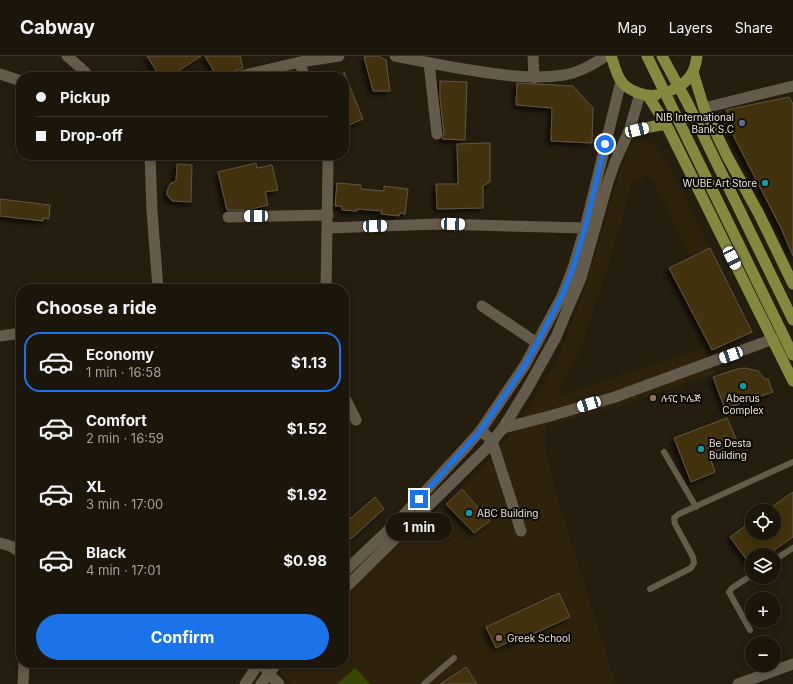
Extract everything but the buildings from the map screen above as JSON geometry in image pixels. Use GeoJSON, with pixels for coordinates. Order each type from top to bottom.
{"type":"FeatureCollection","features":[{"type":"Feature","properties":{"kind":"main road"},"geometry":{"type":"LineString","coordinates":[[611,56],[621,81],[630,89],[647,95],[667,93],[680,86],[694,68]]}},
{"type":"Feature","properties":{"kind":"main road"},"geometry":{"type":"LineString","coordinates":[[647,56],[793,355]]}},
{"type":"Feature","properties":{"kind":"main road"},"geometry":{"type":"LineString","coordinates":[[662,56],[687,102],[793,320]]}},
{"type":"Feature","properties":{"kind":"main road"},"geometry":{"type":"LineString","coordinates":[[694,68],[704,108],[759,214],[793,284]]}},
{"type":"Feature","properties":{"kind":"main road"},"geometry":{"type":"LineString","coordinates":[[647,95],[666,124],[793,381]]}},
{"type":"Feature","properties":{"kind":"main road"},"geometry":{"type":"LineString","coordinates":[[629,131],[666,124]]}},
{"type":"Feature","properties":{"kind":"street"},"geometry":{"type":"LineString","coordinates":[[67,56],[85,72]]}},
{"type":"Feature","properties":{"kind":"street"},"geometry":{"type":"LineString","coordinates":[[257,72],[300,62],[338,56]]}},
{"type":"Feature","properties":{"kind":"street"},"geometry":{"type":"LineString","coordinates":[[395,56],[498,75],[534,78],[565,75],[578,71],[606,56]]}},
{"type":"Feature","properties":{"kind":"street"},"geometry":{"type":"LineString","coordinates":[[533,56],[534,78]]}},
{"type":"Feature","properties":{"kind":"street"},"geometry":{"type":"LineString","coordinates":[[300,62],[303,72]]}},
{"type":"Feature","properties":{"kind":"street"},"geometry":{"type":"LineString","coordinates":[[429,63],[437,134]]}},
{"type":"Feature","properties":{"kind":"street"},"geometry":{"type":"LineString","coordinates":[[0,74],[16,79]]}},
{"type":"Feature","properties":{"kind":"street"},"geometry":{"type":"LineString","coordinates":[[349,567],[399,520],[450,466],[481,430],[525,365],[562,296],[573,268],[585,228],[621,81]]}},
{"type":"Feature","properties":{"kind":"street"},"geometry":{"type":"LineString","coordinates":[[704,108],[793,86]]}},
{"type":"Feature","properties":{"kind":"street"},"geometry":{"type":"LineString","coordinates":[[349,584],[481,454],[503,428],[527,389],[556,337],[581,278],[615,162],[647,95]]}},
{"type":"Feature","properties":{"kind":"street"},"geometry":{"type":"LineString","coordinates":[[602,155],[615,162]]}},
{"type":"Feature","properties":{"kind":"street"},"geometry":{"type":"LineString","coordinates":[[150,160],[152,211],[158,284]]}},
{"type":"Feature","properties":{"kind":"street"},"geometry":{"type":"LineString","coordinates":[[326,284],[328,160]]}},
{"type":"Feature","properties":{"kind":"street"},"geometry":{"type":"LineString","coordinates":[[228,217],[328,215]]}},
{"type":"Feature","properties":{"kind":"street"},"geometry":{"type":"LineString","coordinates":[[327,228],[438,224],[585,228]]}},
{"type":"Feature","properties":{"kind":"street"},"geometry":{"type":"LineString","coordinates":[[482,306],[537,343]]}},
{"type":"Feature","properties":{"kind":"street"},"geometry":{"type":"LineString","coordinates":[[0,336],[16,333]]}},
{"type":"Feature","properties":{"kind":"street"},"geometry":{"type":"LineString","coordinates":[[503,428],[615,397],[773,339]]}},
{"type":"Feature","properties":{"kind":"street"},"geometry":{"type":"LineString","coordinates":[[349,406],[356,420]]}},
{"type":"Feature","properties":{"kind":"street"},"geometry":{"type":"LineString","coordinates":[[481,430],[492,441],[521,531]]}},
{"type":"Feature","properties":{"kind":"street"},"geometry":{"type":"LineString","coordinates":[[0,543],[16,549]]}},
{"type":"Feature","properties":{"kind":"street"},"geometry":{"type":"LineString","coordinates":[[738,684],[793,664]]}},
{"type":"Feature","properties":{"kind":"street"},"geometry":{"type":"LineString","coordinates":[[23,684],[24,668]]}},
{"type":"Feature","properties":{"kind":"street"},"geometry":{"type":"LineString","coordinates":[[245,684],[256,668]]}},
{"type":"Feature","properties":{"kind":"street"},"geometry":{"type":"LineString","coordinates":[[265,668],[279,684]]}},
{"type":"Feature","properties":{"kind":"street"},"geometry":{"type":"LineString","coordinates":[[261,684],[273,668]]}},
{"type":"Feature","properties":{"kind":"lane"},"geometry":{"type":"LineString","coordinates":[[664,452],[696,507]]}},
{"type":"Feature","properties":{"kind":"lane"},"geometry":{"type":"LineString","coordinates":[[650,589],[691,568],[694,564],[693,557],[675,524],[674,518],[679,514],[793,462]]}},
{"type":"Feature","properties":{"kind":"lane"},"geometry":{"type":"LineString","coordinates":[[781,556],[793,548]]}},
{"type":"Feature","properties":{"kind":"lane"},"geometry":{"type":"LineString","coordinates":[[745,580],[732,588],[729,592],[750,630]]}},
{"type":"Feature","properties":{"kind":"lane"},"geometry":{"type":"LineString","coordinates":[[424,684],[454,658]]}},
{"type":"Feature","properties":{"kind":"shaded area"},"geometry":{"type":"Polygon","coordinates":[[[642,140],[655,144],[685,196],[710,248],[690,257],[660,193],[648,175],[633,181],[608,266],[579,353],[556,396],[704,348],[716,374],[628,403],[546,426],[546,448],[553,483],[616,684],[292,684],[280,674],[284,668],[349,668],[349,590],[411,532],[462,489],[506,441],[530,406],[557,361],[575,316],[597,249],[620,170],[631,144],[642,140]]]}},
{"type":"Feature","properties":{"kind":"green space"},"geometry":{"type":"Polygon","coordinates":[[[355,668],[370,684],[337,684],[355,668]]]}},
{"type":"Feature","properties":{"kind":"place","name":"NIB International Bank S.C"},"geometry":{"type":"Point","coordinates":[742,123]}},
{"type":"Feature","properties":{"kind":"place","name":"WUBE Art Store"},"geometry":{"type":"Point","coordinates":[765,183]}},
{"type":"Feature","properties":{"kind":"place","name":"Aberus Complex"},"geometry":{"type":"Point","coordinates":[743,386]}},
{"type":"Feature","properties":{"kind":"place","name":"ሉናር ኮሌጅ"},"geometry":{"type":"Point","coordinates":[653,398]}},
{"type":"Feature","properties":{"kind":"place","name":"Be Desta Building"},"geometry":{"type":"Point","coordinates":[701,449]}},
{"type":"Feature","properties":{"kind":"place","name":"ABC Building"},"geometry":{"type":"Point","coordinates":[469,513]}},
{"type":"Feature","properties":{"kind":"place","name":"Greek School"},"geometry":{"type":"Point","coordinates":[499,638]}},
{"type":"Feature","properties":{"kind":"route"},"geometry":{"type":"LineString","coordinates":[[419,499],[481,430],[525,365],[562,296],[573,268],[585,228],[605,144]]}}]}
